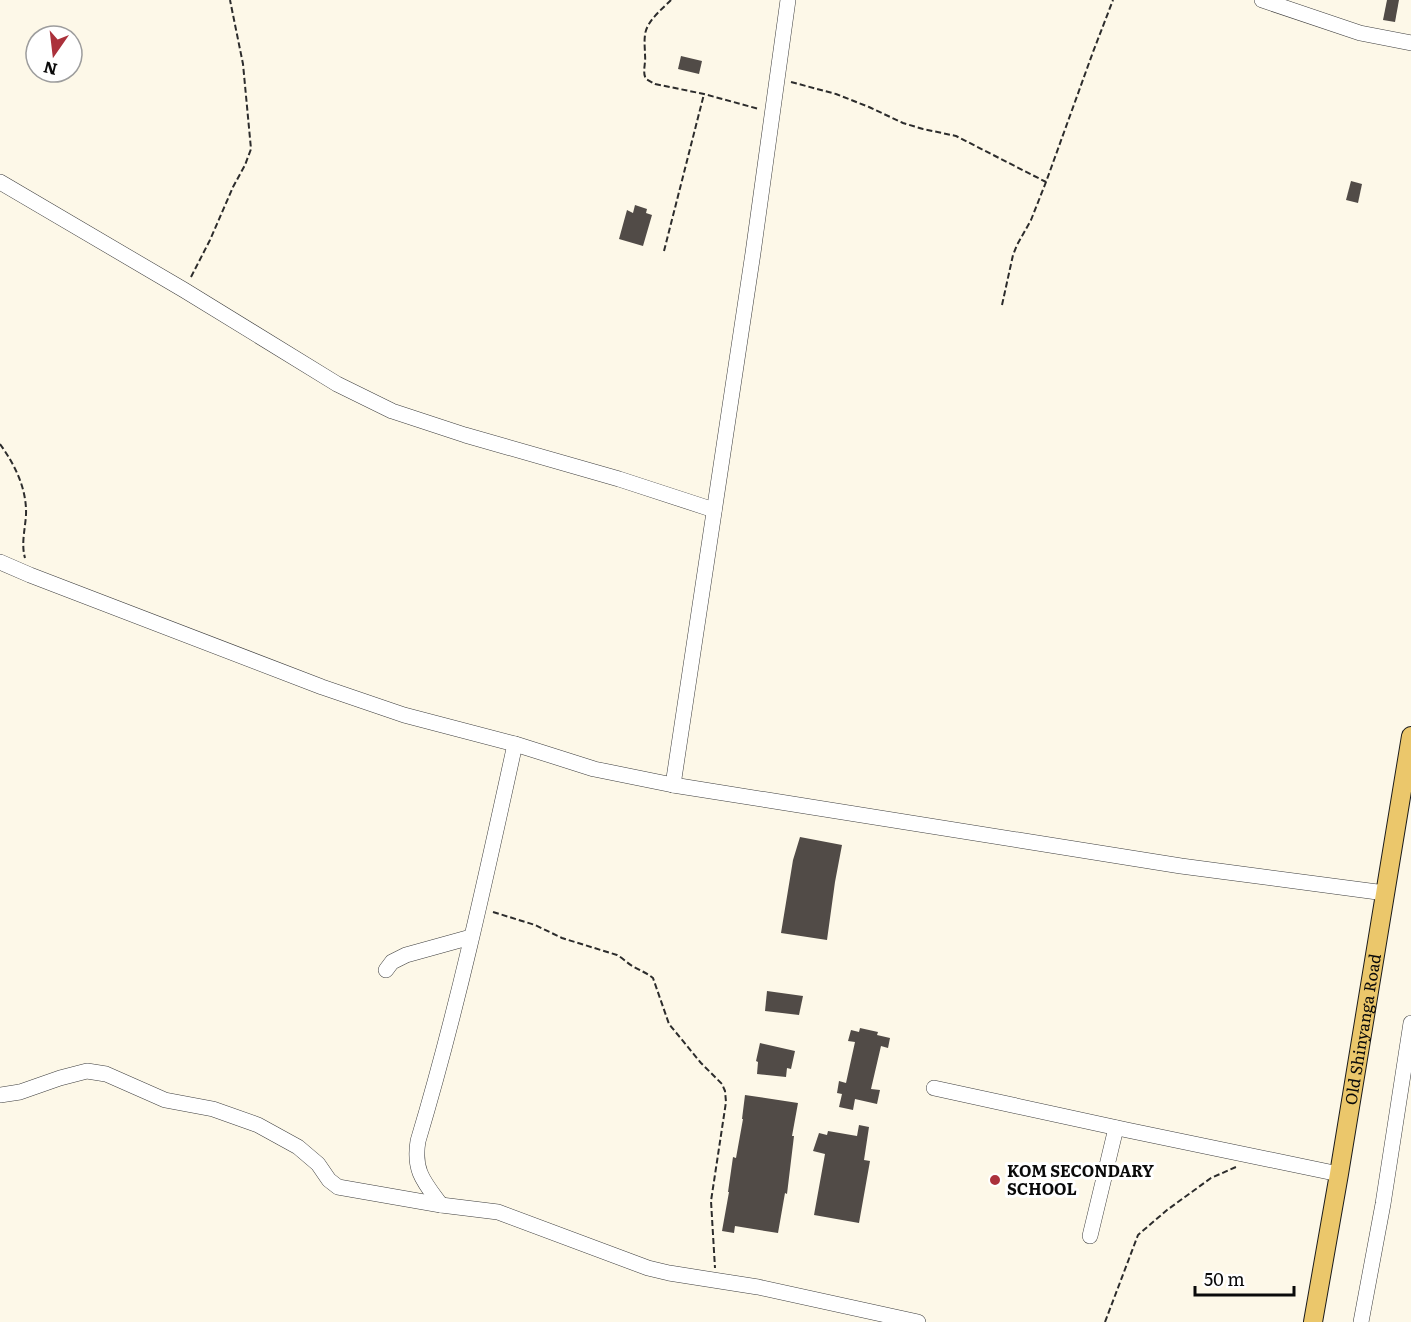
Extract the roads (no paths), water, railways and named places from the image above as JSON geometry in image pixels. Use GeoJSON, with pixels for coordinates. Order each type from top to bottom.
{"type":"FeatureCollection","features":[{"type":"Feature","properties":{"kind":"main road","name":"Old Shinyanga Road"},"geometry":{"type":"LineString","coordinates":[[1313,1322],[1411,736]]}},
{"type":"Feature","properties":{"kind":"street"},"geometry":{"type":"LineString","coordinates":[[673,785],[753,253],[788,0]]}},
{"type":"Feature","properties":{"kind":"street"},"geometry":{"type":"LineString","coordinates":[[1262,0],[1360,33],[1411,43]]}},
{"type":"Feature","properties":{"kind":"street"},"geometry":{"type":"LineString","coordinates":[[0,182],[184,290],[337,384],[392,411],[714,510]]}},
{"type":"Feature","properties":{"kind":"street"},"geometry":{"type":"LineString","coordinates":[[0,562],[322,687],[404,715],[515,744],[594,769],[673,785],[1181,866],[1385,893]]}},
{"type":"Feature","properties":{"kind":"street"},"geometry":{"type":"LineString","coordinates":[[441,1205],[423,1181],[416,1155],[418,1141],[444,1050],[479,907],[515,744]]}},
{"type":"Feature","properties":{"kind":"street"},"geometry":{"type":"LineString","coordinates":[[386,970],[392,962],[406,955],[471,937]]}},
{"type":"Feature","properties":{"kind":"street"},"geometry":{"type":"LineString","coordinates":[[1361,1322],[1383,1204],[1411,1025]]}},
{"type":"Feature","properties":{"kind":"street"},"geometry":{"type":"LineString","coordinates":[[0,1095],[20,1092],[87,1071],[106,1074],[165,1100],[213,1109],[258,1125],[298,1147],[338,1186],[441,1205],[498,1212],[648,1268],[769,1290],[918,1322]]}},
{"type":"Feature","properties":{"kind":"street"},"geometry":{"type":"LineString","coordinates":[[933,1088],[1339,1174]]}},
{"type":"Feature","properties":{"kind":"street"},"geometry":{"type":"LineString","coordinates":[[1090,1236],[1116,1128]]}},
{"type":"Feature","properties":{"kind":"place","name":"KOM SECONDARY SCHOOL"},"geometry":{"type":"Point","coordinates":[995,1180]}}]}
